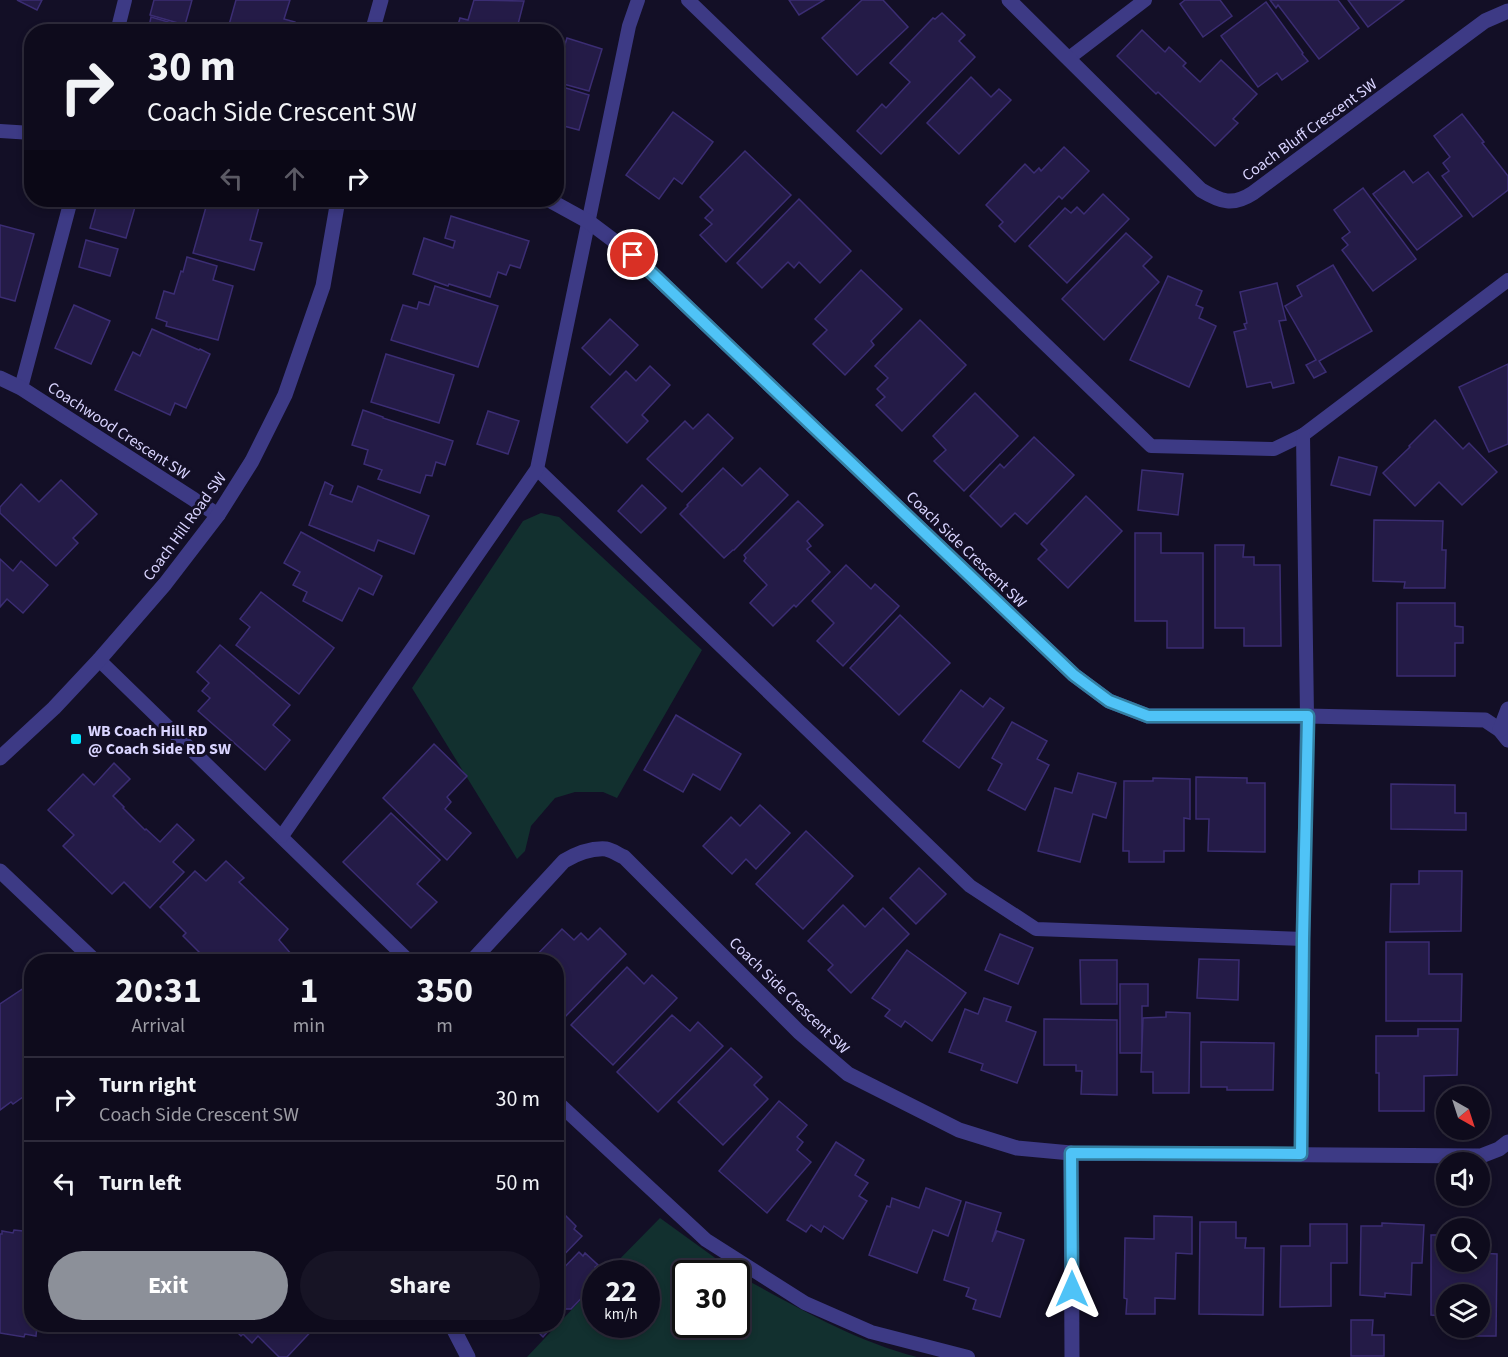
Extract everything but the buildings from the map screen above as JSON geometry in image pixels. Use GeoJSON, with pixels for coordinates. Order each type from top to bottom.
{"type":"FeatureCollection","features":[{"type":"Feature","properties":{"kind":"street"},"geometry":{"type":"LineString","coordinates":[[374,24],[381,0]]}},
{"type":"Feature","properties":{"kind":"street","name":"Coach Bluff Crescent SW"},"geometry":{"type":"LineString","coordinates":[[1009,0],[1201,190],[1221,200],[1232,202],[1244,199],[1253,193],[1485,21],[1508,11]]}},
{"type":"Feature","properties":{"kind":"street","name":"Coach Hill Road SW"},"geometry":{"type":"LineString","coordinates":[[0,758],[54,708],[165,584],[218,515],[252,461],[285,395],[323,286],[337,207]]}},
{"type":"Feature","properties":{"kind":"street","name":"Coach Side Crescent SW"},"geometry":{"type":"LineString","coordinates":[[562,207],[589,222],[633,255],[1074,675],[1109,701],[1148,716],[1308,716],[1485,720],[1504,735]]}},
{"type":"Feature","properties":{"kind":"street","name":"Coachwood Crescent SW"},"geometry":{"type":"LineString","coordinates":[[0,378],[21,388],[218,515]]}},
{"type":"Feature","properties":{"kind":"street"},"geometry":{"type":"LineString","coordinates":[[1504,735],[1508,709]]}},
{"type":"Feature","properties":{"kind":"street","name":"Coach Side Crescent SW"},"geometry":{"type":"LineString","coordinates":[[478,954],[564,861],[575,855],[608,849],[624,857],[799,1032],[848,1074],[959,1130],[1017,1148],[1071,1153],[1481,1156],[1508,1142]]}},
{"type":"Feature","properties":{"kind":"street"},"geometry":{"type":"LineString","coordinates":[[0,871],[88,954]]}},
{"type":"Feature","properties":{"kind":"street"},"geometry":{"type":"LineString","coordinates":[[1071,1153],[1072,1357]]}},
{"type":"Feature","properties":{"kind":"street"},"geometry":{"type":"LineString","coordinates":[[455,1332],[468,1357]]}},
{"type":"Feature","properties":{"kind":"lane"},"geometry":{"type":"LineString","coordinates":[[119,24],[125,0]]}},
{"type":"Feature","properties":{"kind":"lane"},"geometry":{"type":"LineString","coordinates":[[282,836],[537,469],[629,26],[638,0]]}},
{"type":"Feature","properties":{"kind":"lane"},"geometry":{"type":"LineString","coordinates":[[688,0],[1151,446],[1274,449],[1303,435],[1508,280]]}},
{"type":"Feature","properties":{"kind":"lane"},"geometry":{"type":"LineString","coordinates":[[1069,58],[1145,0]]}},
{"type":"Feature","properties":{"kind":"lane"},"geometry":{"type":"LineString","coordinates":[[0,131],[24,132]]}},
{"type":"Feature","properties":{"kind":"lane"},"geometry":{"type":"LineString","coordinates":[[21,388],[69,207]]}},
{"type":"Feature","properties":{"kind":"lane"},"geometry":{"type":"LineString","coordinates":[[1301,1154],[1308,716],[1303,435]]}},
{"type":"Feature","properties":{"kind":"lane"},"geometry":{"type":"LineString","coordinates":[[537,469],[970,886],[1036,929],[1303,939]]}},
{"type":"Feature","properties":{"kind":"lane"},"geometry":{"type":"LineString","coordinates":[[99,660],[402,954]]}},
{"type":"Feature","properties":{"kind":"lane"},"geometry":{"type":"LineString","coordinates":[[564,1108],[706,1240],[805,1303],[871,1332],[968,1357]]}},
{"type":"Feature","properties":{"kind":"green space"},"geometry":{"type":"Polygon","coordinates":[[[541,513],[559,517],[702,650],[617,798],[603,792],[575,792],[555,798],[531,826],[525,851],[517,859],[412,688],[523,521],[541,513]]]}},
{"type":"Feature","properties":{"kind":"green space"},"geometry":{"type":"Polygon","coordinates":[[[660,1218],[718,1260],[672,1260],[672,1338],[750,1338],[750,1282],[847,1332],[917,1357],[527,1357],[551,1332],[564,1332],[564,1318],[582,1299],[582,1338],[660,1338],[660,1260],[619,1260],[660,1218]]]}},
{"type":"Feature","properties":{"kind":"place","name":"WB Coach Hill RD @ Coach Side RD SW"},"geometry":{"type":"Point","coordinates":[76,739]}},
{"type":"Feature","properties":{"kind":"route"},"geometry":{"type":"LineString","coordinates":[[633,255],[1074,675],[1109,701],[1148,716],[1308,716],[1301,1154],[1071,1153],[1072,1289]]}}]}
